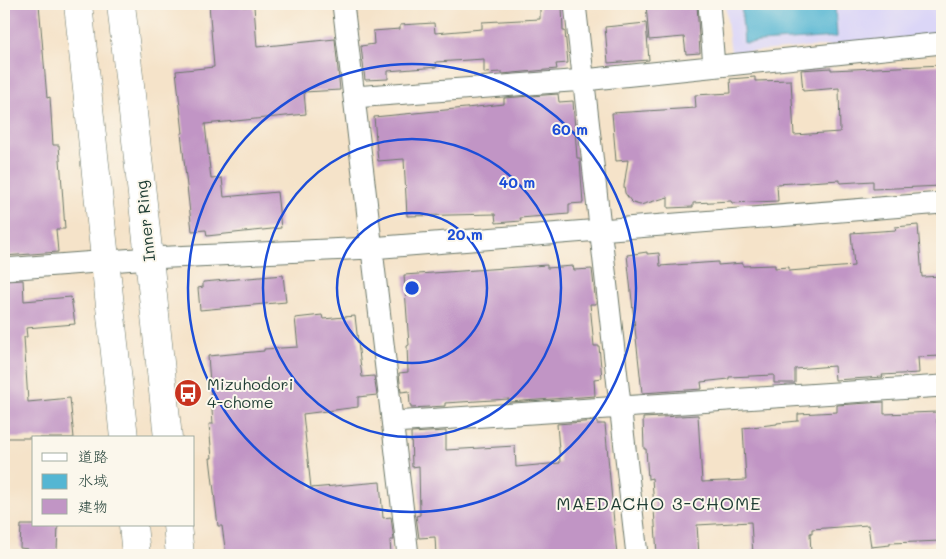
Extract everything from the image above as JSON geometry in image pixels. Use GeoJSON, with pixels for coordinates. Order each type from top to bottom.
{"type":"FeatureCollection","features":[{"type":"Feature","properties":{"kind":"main road"},"geometry":{"type":"LineString","coordinates":[[78,4],[124,436]]}},
{"type":"Feature","properties":{"kind":"main road","name":"Inner Ring"},"geometry":{"type":"LineString","coordinates":[[120,4],[168,436]]}},
{"type":"Feature","properties":{"kind":"main road"},"geometry":{"type":"LineString","coordinates":[[133,526],[136,555]]}},
{"type":"Feature","properties":{"kind":"main road"},"geometry":{"type":"LineString","coordinates":[[177,526],[180,555]]}},
{"type":"Feature","properties":{"kind":"street"},"geometry":{"type":"LineString","coordinates":[[343,4],[408,555]]}},
{"type":"Feature","properties":{"kind":"street"},"geometry":{"type":"LineString","coordinates":[[575,4],[637,555]]}},
{"type":"Feature","properties":{"kind":"street"},"geometry":{"type":"LineString","coordinates":[[709,4],[714,66]]}},
{"type":"Feature","properties":{"kind":"street"},"geometry":{"type":"LineString","coordinates":[[354,97],[584,80],[942,43]]}},
{"type":"Feature","properties":{"kind":"street"},"geometry":{"type":"LineString","coordinates":[[4,269],[149,258],[372,248],[942,203]]}},
{"type":"Feature","properties":{"kind":"street"},"geometry":{"type":"LineString","coordinates":[[393,422],[942,386]]}},
{"type":"Feature","properties":{"kind":"shaded area"},"geometry":{"type":"Polygon","coordinates":[[[725,4],[942,4],[942,37],[731,53],[725,4]]]}},
{"type":"Feature","properties":{"kind":"water"},"geometry":{"type":"Polygon","coordinates":[[[741,4],[835,4],[837,37],[744,43],[741,4]]]}},
{"type":"Feature","properties":{"kind":"building"},"geometry":{"type":"Polygon","coordinates":[[[4,4],[39,4],[47,98],[50,97],[53,145],[59,145],[65,229],[56,229],[58,252],[4,256],[4,4]]]}},
{"type":"Feature","properties":{"kind":"building"},"geometry":{"type":"Polygon","coordinates":[[[209,4],[243,4],[243,7],[254,6],[257,47],[335,39],[340,90],[304,92],[306,114],[205,124],[211,179],[222,178],[224,197],[277,192],[281,228],[207,236],[206,230],[192,231],[176,71],[214,67],[209,4]]]}},
{"type":"Feature","properties":{"kind":"building"},"geometry":{"type":"Polygon","coordinates":[[[540,4],[562,4],[563,31],[565,31],[568,63],[556,64],[557,69],[502,74],[502,72],[484,73],[484,59],[436,62],[437,67],[388,71],[388,79],[365,80],[361,46],[374,44],[373,31],[400,29],[400,25],[434,23],[435,33],[482,29],[482,22],[540,19],[540,4]]]}},
{"type":"Feature","properties":{"kind":"building"},"geometry":{"type":"Polygon","coordinates":[[[646,4],[697,4],[700,53],[686,54],[684,37],[649,40],[646,4]]]}},
{"type":"Feature","properties":{"kind":"building"},"geometry":{"type":"Polygon","coordinates":[[[646,23],[649,60],[608,63],[605,27],[646,23]]]}},
{"type":"Feature","properties":{"kind":"building"},"geometry":{"type":"Polygon","coordinates":[[[942,65],[942,186],[873,189],[873,181],[840,183],[840,180],[777,184],[778,201],[693,203],[693,207],[668,208],[668,197],[640,205],[633,203],[625,193],[624,186],[628,160],[616,161],[612,113],[696,108],[695,95],[731,93],[730,79],[755,77],[755,81],[791,80],[794,135],[840,132],[839,88],[803,91],[801,70],[942,65]]]}},
{"type":"Feature","properties":{"kind":"building"},"geometry":{"type":"Polygon","coordinates":[[[558,94],[559,102],[573,101],[577,158],[580,158],[583,203],[569,204],[569,214],[520,218],[521,221],[496,223],[495,214],[407,216],[404,159],[378,161],[374,117],[504,104],[504,98],[558,94]]]}},
{"type":"Feature","properties":{"kind":"building"},"geometry":{"type":"Polygon","coordinates":[[[918,225],[922,277],[942,276],[942,356],[918,357],[919,373],[835,380],[834,366],[795,369],[795,383],[774,383],[774,375],[729,377],[729,379],[701,382],[702,389],[642,393],[627,255],[647,252],[647,254],[659,253],[660,266],[718,262],[718,265],[743,263],[743,266],[775,265],[775,268],[789,267],[789,271],[854,266],[851,233],[896,230],[895,227],[918,225]]]}},
{"type":"Feature","properties":{"kind":"building"},"geometry":{"type":"Polygon","coordinates":[[[547,265],[547,268],[573,266],[574,270],[592,269],[596,304],[590,304],[594,346],[599,346],[602,378],[594,379],[595,396],[509,402],[509,399],[445,403],[445,406],[411,408],[409,391],[401,392],[399,373],[408,372],[407,346],[409,345],[404,275],[547,265]]]}},
{"type":"Feature","properties":{"kind":"building"},"geometry":{"type":"Polygon","coordinates":[[[283,275],[286,302],[200,310],[198,288],[203,287],[203,282],[283,275]]]}},
{"type":"Feature","properties":{"kind":"building"},"geometry":{"type":"Polygon","coordinates":[[[23,280],[24,301],[71,297],[75,324],[26,328],[27,337],[24,337],[28,402],[70,398],[74,436],[4,438],[4,281],[23,280]]]}},
{"type":"Feature","properties":{"kind":"building"},"geometry":{"type":"Polygon","coordinates":[[[322,315],[323,319],[355,316],[362,377],[374,376],[377,395],[358,397],[358,407],[303,414],[311,488],[380,482],[383,518],[391,517],[394,540],[390,540],[391,555],[226,555],[222,526],[218,526],[210,458],[212,458],[209,424],[213,424],[208,356],[298,347],[295,318],[322,315]]]}},
{"type":"Feature","properties":{"kind":"building"},"geometry":{"type":"Polygon","coordinates":[[[884,402],[884,414],[937,412],[937,423],[942,423],[942,541],[890,543],[890,545],[871,547],[868,525],[812,529],[812,533],[810,533],[811,554],[753,555],[751,522],[697,525],[699,555],[657,555],[652,478],[648,479],[646,449],[644,449],[643,418],[698,415],[702,482],[746,480],[743,428],[798,421],[798,414],[837,412],[837,405],[884,402]]]}},
{"type":"Feature","properties":{"kind":"building"},"geometry":{"type":"Polygon","coordinates":[[[597,421],[597,424],[605,424],[617,555],[436,555],[435,537],[419,538],[416,516],[420,515],[419,466],[412,467],[411,433],[446,431],[446,450],[515,446],[516,467],[560,463],[557,424],[597,421]]]}},
{"type":"Feature","properties":{"kind":"building"},"geometry":{"type":"Polygon","coordinates":[[[21,525],[58,526],[57,551],[47,551],[47,555],[28,555],[28,549],[20,548],[21,525]]]}},
{"type":"Feature","properties":{"kind":"place","name":"Mizuhodori 4-chome"},"geometry":{"type":"Point","coordinates":[188,393]}},
{"type":"Feature","properties":{"kind":"district","name":"MAEDACHO 3-CHOME"},"geometry":{"type":"Point","coordinates":[659,504]}}]}
